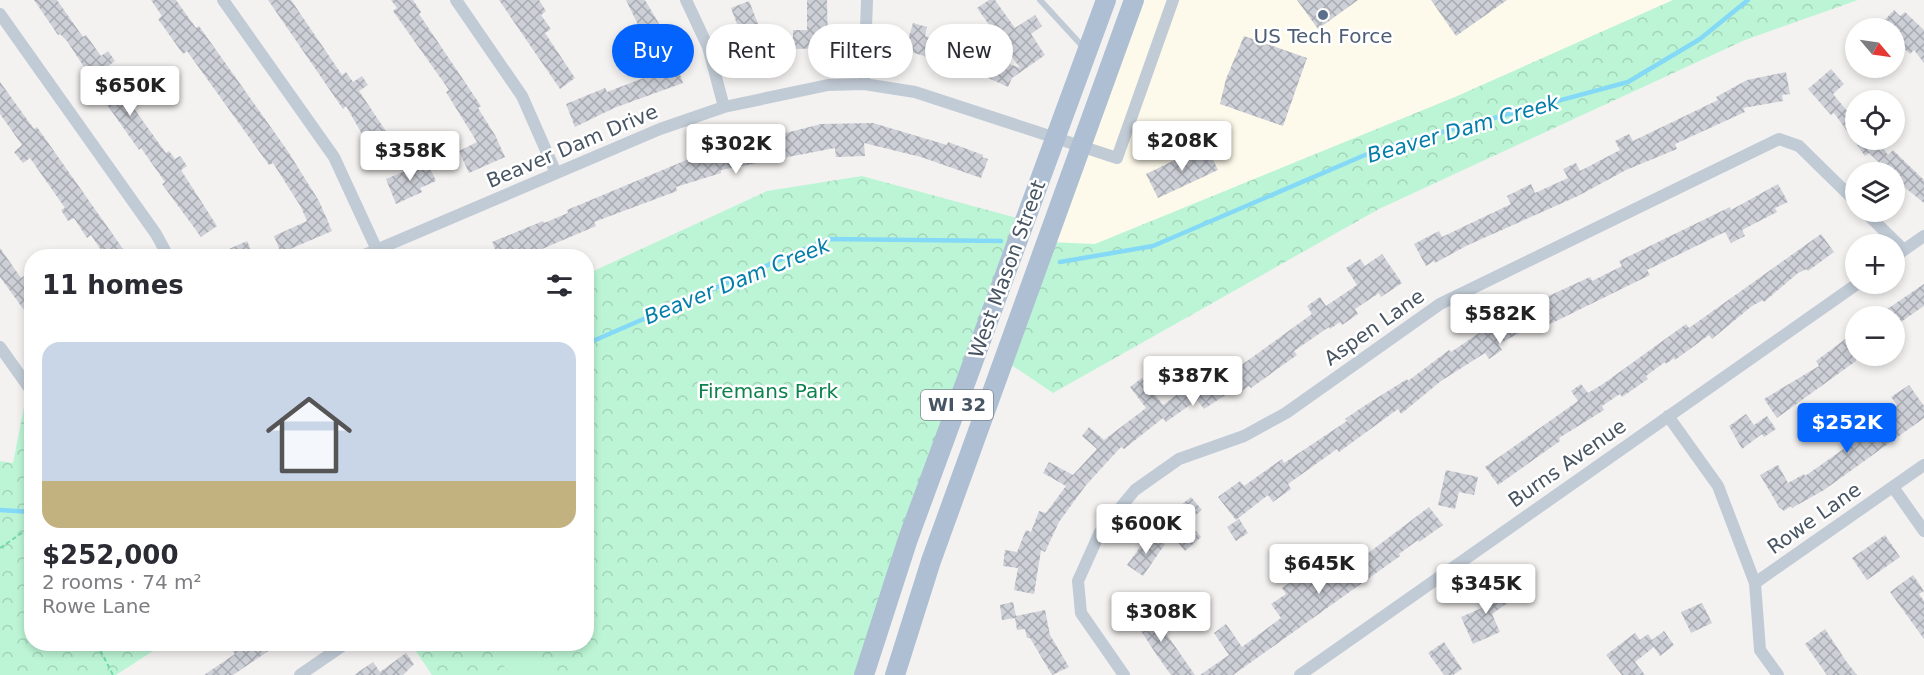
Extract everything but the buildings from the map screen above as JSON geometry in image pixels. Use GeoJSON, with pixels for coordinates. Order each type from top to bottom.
{"type":"FeatureCollection","features":[{"type":"Feature","properties":{"kind":"main road","name":"West Mason Street"},"geometry":{"type":"LineString","coordinates":[[864,675],[908,539],[1106,0]]}},
{"type":"Feature","properties":{"kind":"main road","name":"West Mason Street"},"geometry":{"type":"LineString","coordinates":[[895,675],[931,561],[1134,0]]}},
{"type":"Feature","properties":{"kind":"street"},"geometry":{"type":"LineString","coordinates":[[223,0],[344,173],[377,249]]}},
{"type":"Feature","properties":{"kind":"street"},"geometry":{"type":"LineString","coordinates":[[456,0],[522,96],[556,173]]}},
{"type":"Feature","properties":{"kind":"street"},"geometry":{"type":"LineString","coordinates":[[686,0],[708,47],[724,107]]}},
{"type":"Feature","properties":{"kind":"street"},"geometry":{"type":"LineString","coordinates":[[864,84],[867,0]]}},
{"type":"Feature","properties":{"kind":"street","name":"Beaver Dam Drive"},"geometry":{"type":"LineString","coordinates":[[379,249],[660,129],[724,107],[828,85],[864,84],[915,92],[1117,158],[1173,0]]}},
{"type":"Feature","properties":{"kind":"street"},"geometry":{"type":"LineString","coordinates":[[0,14],[156,234],[164,249]]}},
{"type":"Feature","properties":{"kind":"street","name":"Aspen Lane"},"geometry":{"type":"LineString","coordinates":[[1124,675],[1081,613],[1078,580],[1100,532],[1116,510],[1156,473],[1202,449],[1244,436],[1286,413],[1440,304],[1779,139],[1799,146],[1845,191]]}},
{"type":"Feature","properties":{"kind":"street"},"geometry":{"type":"LineString","coordinates":[[1873,222],[1883,234]]}},
{"type":"Feature","properties":{"kind":"street"},"geometry":{"type":"LineString","coordinates":[[1905,250],[1924,236]]}},
{"type":"Feature","properties":{"kind":"street","name":"Burns Avenue"},"geometry":{"type":"LineString","coordinates":[[1300,675],[1845,292]]}},
{"type":"Feature","properties":{"kind":"street"},"geometry":{"type":"LineString","coordinates":[[0,347],[24,381]]}},
{"type":"Feature","properties":{"kind":"street"},"geometry":{"type":"LineString","coordinates":[[1668,416],[1718,486],[1755,583],[1760,651],[1778,675]]}},
{"type":"Feature","properties":{"kind":"street","name":"Rowe Lane"},"geometry":{"type":"LineString","coordinates":[[1755,583],[1924,465]]}},
{"type":"Feature","properties":{"kind":"street"},"geometry":{"type":"LineString","coordinates":[[1893,487],[1924,531]]}},
{"type":"Feature","properties":{"kind":"street"},"geometry":{"type":"LineString","coordinates":[[308,673],[336,651]]}},
{"type":"Feature","properties":{"kind":"lane"},"geometry":{"type":"LineString","coordinates":[[1040,0],[1088,51]]}},
{"type":"Feature","properties":{"kind":"path"},"geometry":{"type":"LineString","coordinates":[[0,548],[24,532]]}},
{"type":"Feature","properties":{"kind":"path"},"geometry":{"type":"LineString","coordinates":[[100,651],[112,675]]}},
{"type":"Feature","properties":{"kind":"shaded area"},"geometry":{"type":"Polygon","coordinates":[[[1134,0],[1673,0],[1455,97],[1095,244],[1047,242],[1134,0]]]}},
{"type":"Feature","properties":{"kind":"green space"},"geometry":{"type":"Polygon","coordinates":[[[1673,0],[1858,0],[1745,40],[1379,209],[1053,393],[1004,360],[1047,242],[1095,244],[1455,97],[1673,0]]]}},
{"type":"Feature","properties":{"kind":"green space","name":"Firemans Park"},"geometry":{"type":"Polygon","coordinates":[[[862,176],[1024,220],[864,675],[432,675],[416,651],[594,651],[594,271],[767,191],[862,176]]]}},
{"type":"Feature","properties":{"kind":"green space"},"geometry":{"type":"Polygon","coordinates":[[[24,407],[24,651],[153,651],[116,675],[0,675],[0,461],[13,463],[24,407]]]}},
{"type":"Feature","properties":{"kind":"green space"},"geometry":{"type":"Polygon","coordinates":[[[494,651],[526,651],[543,675],[510,675],[494,651]]]}},
{"type":"Feature","properties":{"kind":"waterway","name":"Beaver Dam Creek"},"geometry":{"type":"LineString","coordinates":[[1060,262],[1153,246],[1379,149],[1628,82],[1700,39],[1748,0]]}},
{"type":"Feature","properties":{"kind":"waterway","name":"Beaver Dam Creek"},"geometry":{"type":"LineString","coordinates":[[594,341],[828,239],[1001,241]]}},
{"type":"Feature","properties":{"kind":"waterway","name":"Beaver Dam Creek"},"geometry":{"type":"LineString","coordinates":[[0,510],[24,512]]}},
{"type":"Feature","properties":{"kind":"place","name":"US Tech Force"},"geometry":{"type":"Point","coordinates":[1323,15]}}]}
